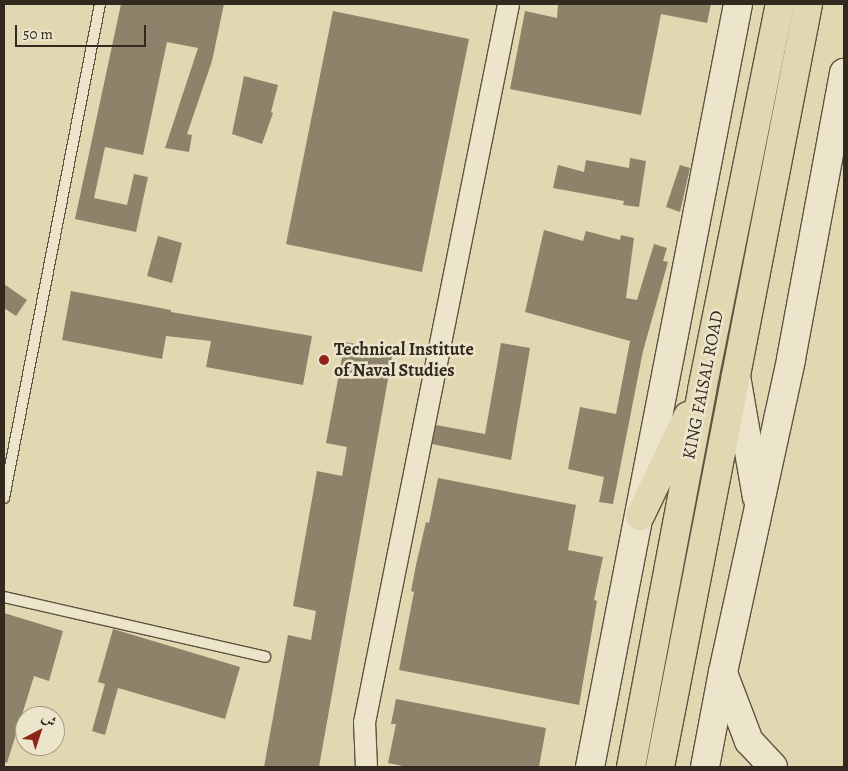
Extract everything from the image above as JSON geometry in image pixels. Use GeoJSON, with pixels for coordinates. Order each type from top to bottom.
{"type":"FeatureCollection","features":[{"type":"Feature","properties":{"kind":"highway","name":"KING FAISAL ROAD"},"geometry":{"type":"LineString","coordinates":[[631,767],[702,390],[780,4]]}},
{"type":"Feature","properties":{"kind":"highway","name":"KING FAISAL ROAD"},"geometry":{"type":"LineString","coordinates":[[660,767],[808,4]]}},
{"type":"Feature","properties":{"kind":"highway"},"geometry":{"type":"LineString","coordinates":[[640,516],[678,435],[702,390]]}},
{"type":"Feature","properties":{"kind":"main road"},"geometry":{"type":"LineString","coordinates":[[590,767],[738,4]]}},
{"type":"Feature","properties":{"kind":"main road"},"geometry":{"type":"LineString","coordinates":[[705,767],[723,672],[760,510],[793,350],[843,84]]}},
{"type":"Feature","properties":{"kind":"main road"},"geometry":{"type":"LineString","coordinates":[[736,375],[760,510]]}},
{"type":"Feature","properties":{"kind":"main road"},"geometry":{"type":"LineString","coordinates":[[723,672],[749,741],[773,767]]}},
{"type":"Feature","properties":{"kind":"street"},"geometry":{"type":"LineString","coordinates":[[366,767],[364,722],[508,4]]}},
{"type":"Feature","properties":{"kind":"lane"},"geometry":{"type":"LineString","coordinates":[[4,498],[100,4]]}},
{"type":"Feature","properties":{"kind":"lane"},"geometry":{"type":"LineString","coordinates":[[4,596],[265,657]]}},
{"type":"Feature","properties":{"kind":"building"},"geometry":{"type":"Polygon","coordinates":[[[121,4],[224,4],[212,61],[187,134],[192,135],[189,152],[165,148],[198,48],[167,42],[143,155],[105,147],[94,198],[127,205],[134,174],[148,177],[136,232],[75,219],[121,4]]]}},
{"type":"Feature","properties":{"kind":"building"},"geometry":{"type":"Polygon","coordinates":[[[558,4],[711,4],[707,23],[661,14],[641,115],[510,89],[525,11],[557,18],[558,4]]]}},
{"type":"Feature","properties":{"kind":"building"},"geometry":{"type":"Polygon","coordinates":[[[333,11],[469,39],[422,272],[286,244],[333,11]]]}},
{"type":"Feature","properties":{"kind":"building"},"geometry":{"type":"Polygon","coordinates":[[[244,76],[278,85],[271,112],[273,113],[262,144],[232,134],[244,76]]]}},
{"type":"Feature","properties":{"kind":"building"},"geometry":{"type":"Polygon","coordinates":[[[630,158],[646,161],[639,207],[623,205],[624,201],[553,188],[558,165],[584,172],[586,160],[629,168],[630,158]]]}},
{"type":"Feature","properties":{"kind":"building"},"geometry":{"type":"Polygon","coordinates":[[[680,165],[690,168],[680,212],[666,207],[680,165]]]}},
{"type":"Feature","properties":{"kind":"building"},"geometry":{"type":"Polygon","coordinates":[[[544,230],[583,241],[586,231],[620,240],[621,235],[634,238],[626,298],[637,300],[654,244],[667,248],[663,261],[668,262],[643,351],[613,504],[599,502],[604,477],[568,469],[580,407],[616,414],[630,341],[525,312],[544,230]]]}},
{"type":"Feature","properties":{"kind":"building"},"geometry":{"type":"Polygon","coordinates":[[[158,236],[182,243],[172,283],[147,276],[158,236]]]}},
{"type":"Feature","properties":{"kind":"building"},"geometry":{"type":"Polygon","coordinates":[[[4,284],[27,300],[16,316],[4,308],[4,284]]]}},
{"type":"Feature","properties":{"kind":"building"},"geometry":{"type":"Polygon","coordinates":[[[71,291],[171,310],[171,312],[312,336],[303,385],[206,367],[211,341],[166,336],[162,359],[62,340],[71,291]]]}},
{"type":"Feature","properties":{"kind":"building"},"geometry":{"type":"Polygon","coordinates":[[[345,342],[393,351],[319,767],[264,767],[288,635],[311,640],[316,611],[293,606],[317,471],[342,476],[347,447],[326,443],[345,342]]]}},
{"type":"Feature","properties":{"kind":"building"},"geometry":{"type":"Polygon","coordinates":[[[501,343],[530,348],[511,460],[432,444],[436,425],[485,434],[501,343]]]}},
{"type":"Feature","properties":{"kind":"building"},"geometry":{"type":"Polygon","coordinates":[[[438,478],[576,505],[568,550],[603,557],[594,600],[597,601],[579,705],[399,670],[414,592],[411,591],[416,565],[426,522],[429,523],[438,478]]]}},
{"type":"Feature","properties":{"kind":"building"},"geometry":{"type":"Polygon","coordinates":[[[4,613],[63,631],[49,681],[34,676],[25,706],[15,706],[15,737],[7,763],[4,762],[4,613]]]}},
{"type":"Feature","properties":{"kind":"building"},"geometry":{"type":"Polygon","coordinates":[[[113,629],[240,667],[225,719],[118,688],[105,735],[92,731],[105,684],[98,682],[113,629]]]}},
{"type":"Feature","properties":{"kind":"building"},"geometry":{"type":"Polygon","coordinates":[[[396,699],[546,728],[539,767],[408,767],[388,763],[396,724],[391,724],[396,699]]]}},
{"type":"Feature","properties":{"kind":"place","name":"Technical Institute of Naval Studies"},"geometry":{"type":"Point","coordinates":[324,360]}}]}
